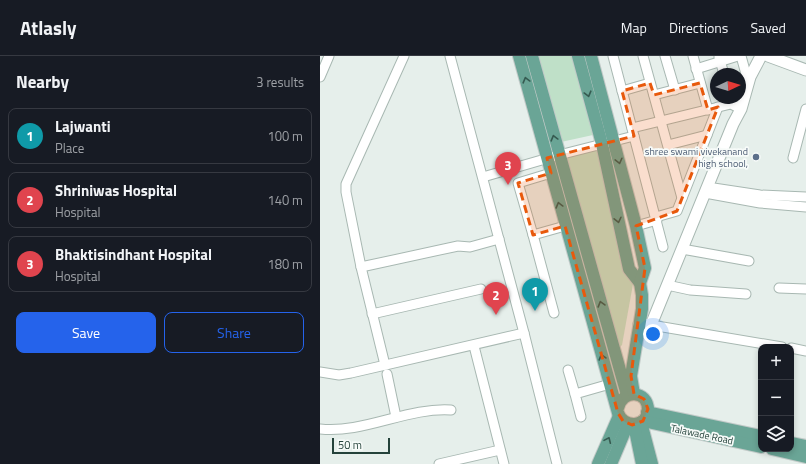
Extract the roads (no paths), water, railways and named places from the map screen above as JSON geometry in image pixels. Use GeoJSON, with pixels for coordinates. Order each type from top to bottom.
{"type":"FeatureCollection","features":[{"type":"Feature","properties":{"kind":"main road"},"geometry":{"type":"LineString","coordinates":[[519,56],[610,384],[633,418],[642,464]]}},
{"type":"Feature","properties":{"kind":"main road"},"geometry":{"type":"LineString","coordinates":[[532,56],[559,155],[630,395]]}},
{"type":"Feature","properties":{"kind":"main road"},"geometry":{"type":"LineString","coordinates":[[578,56],[602,144],[629,269],[640,283]]}},
{"type":"Feature","properties":{"kind":"main road"},"geometry":{"type":"LineString","coordinates":[[591,56],[636,226],[644,268],[640,283],[645,325],[631,376],[630,395]]}},
{"type":"Feature","properties":{"kind":"main road"},"geometry":{"type":"LineString","coordinates":[[598,464],[633,418],[647,403],[644,399],[630,395],[621,399],[633,418],[652,464]]}},
{"type":"Feature","properties":{"kind":"main road"},"geometry":{"type":"LineString","coordinates":[[611,464],[633,418]]}},
{"type":"Feature","properties":{"kind":"main road","name":"Talawade Road"},"geometry":{"type":"LineString","coordinates":[[633,418],[758,436]]}},
{"type":"Feature","properties":{"kind":"main road","name":"Talawade Road"},"geometry":{"type":"LineString","coordinates":[[633,418],[758,446]]}},
{"type":"Feature","properties":{"kind":"main road"},"geometry":{"type":"LineString","coordinates":[[794,443],[806,446]]}},
{"type":"Feature","properties":{"kind":"main road"},"geometry":{"type":"LineString","coordinates":[[785,452],[806,457]]}},
{"type":"Feature","properties":{"kind":"street"},"geometry":{"type":"LineString","coordinates":[[320,77],[329,56]]}},
{"type":"Feature","properties":{"kind":"street"},"geometry":{"type":"LineString","coordinates":[[396,417],[361,267],[346,192],[346,184],[404,56]]}},
{"type":"Feature","properties":{"kind":"street"},"geometry":{"type":"LineString","coordinates":[[450,56],[524,333],[557,464]]}},
{"type":"Feature","properties":{"kind":"street"},"geometry":{"type":"LineString","coordinates":[[613,56],[663,247]]}},
{"type":"Feature","properties":{"kind":"street"},"geometry":{"type":"LineString","coordinates":[[643,56],[682,198]]}},
{"type":"Feature","properties":{"kind":"street"},"geometry":{"type":"LineString","coordinates":[[665,56],[675,90]]}},
{"type":"Feature","properties":{"kind":"street"},"geometry":{"type":"LineString","coordinates":[[693,56],[708,110]]}},
{"type":"Feature","properties":{"kind":"street"},"geometry":{"type":"LineString","coordinates":[[696,69],[720,59],[739,56],[746,74],[750,77]]}},
{"type":"Feature","properties":{"kind":"street"},"geometry":{"type":"LineString","coordinates":[[746,84],[761,56]]}},
{"type":"Feature","properties":{"kind":"street"},"geometry":{"type":"LineString","coordinates":[[768,56],[806,70]]}},
{"type":"Feature","properties":{"kind":"street"},"geometry":{"type":"LineString","coordinates":[[622,91],[650,83]]}},
{"type":"Feature","properties":{"kind":"street"},"geometry":{"type":"LineString","coordinates":[[654,95],[700,83]]}},
{"type":"Feature","properties":{"kind":"street"},"geometry":{"type":"LineString","coordinates":[[483,177],[547,158],[614,141],[661,121],[730,104]]}},
{"type":"Feature","properties":{"kind":"street"},"geometry":{"type":"LineString","coordinates":[[734,104],[706,190],[667,285],[645,325],[763,344]]}},
{"type":"Feature","properties":{"kind":"street"},"geometry":{"type":"LineString","coordinates":[[636,226],[677,211],[718,107]]}},
{"type":"Feature","properties":{"kind":"street"},"geometry":{"type":"LineString","coordinates":[[793,158],[806,109]]}},
{"type":"Feature","properties":{"kind":"street"},"geometry":{"type":"LineString","coordinates":[[668,145],[707,136]]}},
{"type":"Feature","properties":{"kind":"street"},"geometry":{"type":"LineString","coordinates":[[551,172],[518,183],[554,313]]}},
{"type":"Feature","properties":{"kind":"street"},"geometry":{"type":"LineString","coordinates":[[706,190],[760,195],[806,197]]}},
{"type":"Feature","properties":{"kind":"street"},"geometry":{"type":"LineString","coordinates":[[706,190],[760,203],[806,208]]}},
{"type":"Feature","properties":{"kind":"street"},"geometry":{"type":"LineString","coordinates":[[533,234],[565,226]]}},
{"type":"Feature","properties":{"kind":"street"},"geometry":{"type":"LineString","coordinates":[[361,267],[458,246],[470,247],[499,239]]}},
{"type":"Feature","properties":{"kind":"street"},"geometry":{"type":"LineString","coordinates":[[682,249],[749,261]]}},
{"type":"Feature","properties":{"kind":"street"},"geometry":{"type":"LineString","coordinates":[[667,285],[690,290],[746,294]]}},
{"type":"Feature","properties":{"kind":"street"},"geometry":{"type":"LineString","coordinates":[[779,288],[806,289]]}},
{"type":"Feature","properties":{"kind":"street"},"geometry":{"type":"LineString","coordinates":[[372,314],[481,289]]}},
{"type":"Feature","properties":{"kind":"street"},"geometry":{"type":"LineString","coordinates":[[320,372],[339,375],[386,370],[524,333]]}},
{"type":"Feature","properties":{"kind":"street"},"geometry":{"type":"LineString","coordinates":[[474,346],[504,464]]}},
{"type":"Feature","properties":{"kind":"street"},"geometry":{"type":"LineString","coordinates":[[794,349],[806,351]]}},
{"type":"Feature","properties":{"kind":"street"},"geometry":{"type":"LineString","coordinates":[[568,370],[576,394],[581,417]]}},
{"type":"Feature","properties":{"kind":"street"},"geometry":{"type":"LineString","coordinates":[[576,394],[610,384]]}},
{"type":"Feature","properties":{"kind":"street"},"geometry":{"type":"LineString","coordinates":[[320,429],[344,429],[396,417],[451,410]]}},
{"type":"Feature","properties":{"kind":"street"},"geometry":{"type":"LineString","coordinates":[[439,464],[500,450]]}},
{"type":"Feature","properties":{"kind":"place","name":"shree swami vivekanand high school,"},"geometry":{"type":"Point","coordinates":[756,157]}},
{"type":"Feature","properties":{"kind":"place","name":"Bhaktisindhant Hospital"},"geometry":{"type":"Point","coordinates":[508,185]}},
{"type":"Feature","properties":{"kind":"place","name":"Lajwanti"},"geometry":{"type":"Point","coordinates":[535,311]}},
{"type":"Feature","properties":{"kind":"place","name":"Shriniwas Hospital"},"geometry":{"type":"Point","coordinates":[496,315]}}]}
